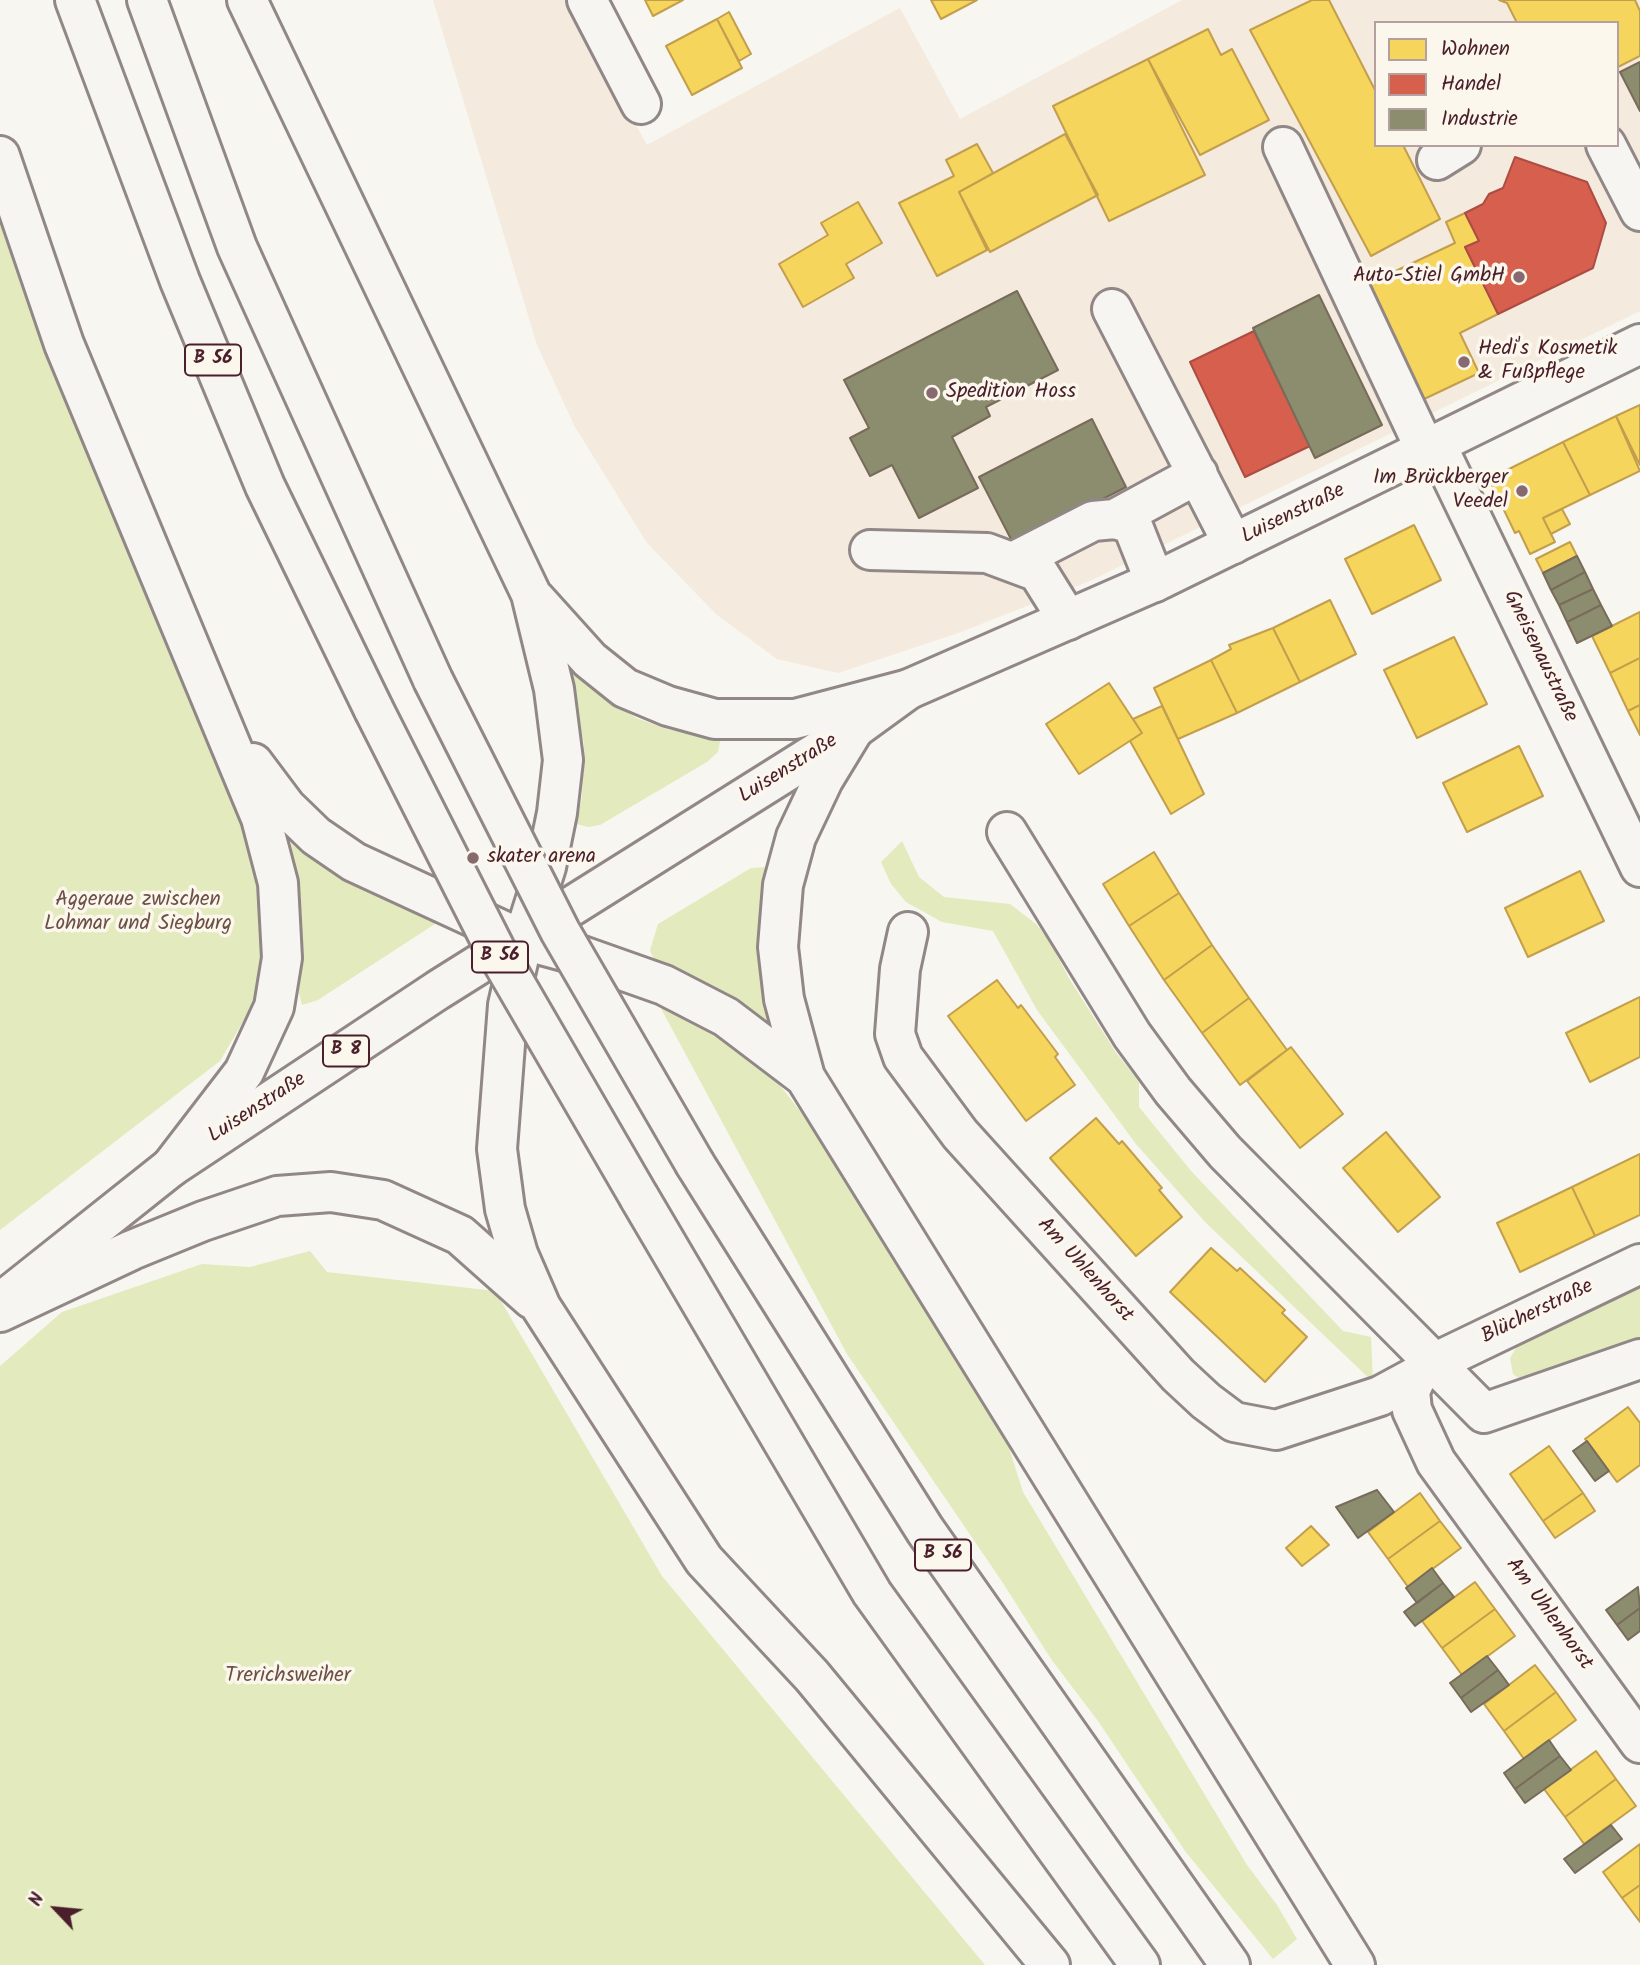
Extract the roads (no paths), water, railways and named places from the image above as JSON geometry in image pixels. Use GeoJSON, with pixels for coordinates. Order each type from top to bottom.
{"type":"FeatureCollection","features":[{"type":"Feature","properties":{"kind":"main road","name":"B 56"},"geometry":{"type":"LineString","coordinates":[[75,0],[180,281],[260,473],[374,710],[495,948],[872,1593],[1140,1965]]}},
{"type":"Feature","properties":{"kind":"main road","name":"B 56"},"geometry":{"type":"LineString","coordinates":[[147,0],[237,247],[433,680],[560,931],[695,1164],[925,1530],[1230,1965]]}},
{"type":"Feature","properties":{"kind":"main road"},"geometry":{"type":"LineString","coordinates":[[247,0],[531,594],[560,720],[563,760],[546,867],[523,940],[508,1005],[497,1149],[505,1209],[518,1254],[541,1307],[704,1560],[812,1676],[1051,1965]]}},
{"type":"Feature","properties":{"kind":"main road"},"geometry":{"type":"LineString","coordinates":[[587,0],[642,104]]}},
{"type":"Feature","properties":{"kind":"main road","name":"Gneisenaustraße"},"geometry":{"type":"LineString","coordinates":[[1283,147],[1640,867]]}},
{"type":"Feature","properties":{"kind":"main road"},"geometry":{"type":"LineString","coordinates":[[1607,147],[1640,211]]}},
{"type":"Feature","properties":{"kind":"main road"},"geometry":{"type":"LineString","coordinates":[[0,156],[64,344],[261,818],[278,883],[282,958],[274,1007],[244,1072],[171,1167]]}},
{"type":"Feature","properties":{"kind":"main road"},"geometry":{"type":"LineString","coordinates":[[1112,309],[1233,544]]}},
{"type":"Feature","properties":{"kind":"main road","name":"Luisenstraße"},"geometry":{"type":"LineString","coordinates":[[0,1303],[171,1167],[438,990],[523,940],[854,729],[909,689],[1155,582],[1431,449],[1640,344]]}},
{"type":"Feature","properties":{"kind":"main road"},"geometry":{"type":"LineString","coordinates":[[1115,519],[1198,474]]}},
{"type":"Feature","properties":{"kind":"main road"},"geometry":{"type":"LineString","coordinates":[[1013,562],[1093,521],[1115,519],[1132,524],[1155,582]]}},
{"type":"Feature","properties":{"kind":"main road"},"geometry":{"type":"LineString","coordinates":[[870,550],[987,553],[1013,562],[1038,572],[1068,620]]}},
{"type":"Feature","properties":{"kind":"main road"},"geometry":{"type":"LineString","coordinates":[[531,594],[590,660],[625,688],[668,706],[715,719],[795,719],[909,689]]}},
{"type":"Feature","properties":{"kind":"main road"},"geometry":{"type":"LineString","coordinates":[[220,720],[286,807],[317,836],[354,862],[523,940],[664,985],[726,1017],[805,1077]]}},
{"type":"Feature","properties":{"kind":"main road"},"geometry":{"type":"LineString","coordinates":[[854,729],[823,780],[796,837],[783,886],[778,947],[784,999],[805,1077],[1355,1965]]}},
{"type":"Feature","properties":{"kind":"main road"},"geometry":{"type":"LineString","coordinates":[[1007,832],[1132,1035],[1173,1091],[1426,1369],[1485,1413],[1640,1359]]}},
{"type":"Feature","properties":{"kind":"main road","name":"Am Uhlenhorst"},"geometry":{"type":"LineString","coordinates":[[908,932],[900,969],[895,1034],[903,1057],[960,1133],[1160,1356],[1206,1401],[1234,1422],[1276,1430],[1380,1396],[1426,1369]]}},
{"type":"Feature","properties":{"kind":"main road"},"geometry":{"type":"LineString","coordinates":[[0,1312],[132,1250],[203,1221],[276,1196],[331,1192],[383,1200],[460,1235],[541,1307]]}},
{"type":"Feature","properties":{"kind":"main road","name":"Blücherstraße"},"geometry":{"type":"LineString","coordinates":[[1426,1369],[1640,1264]]}},
{"type":"Feature","properties":{"kind":"main road","name":"Am Uhlenhorst"},"geometry":{"type":"LineString","coordinates":[[1426,1369],[1410,1391],[1412,1409],[1436,1462],[1640,1743]]}},
{"type":"Feature","properties":{"kind":"place","name":"Auto-Stiel GmbH"},"geometry":{"type":"Point","coordinates":[1519,277]}},
{"type":"Feature","properties":{"kind":"place","name":"Hedi's Kosmetik & Fußpflege"},"geometry":{"type":"Point","coordinates":[1464,362]}},
{"type":"Feature","properties":{"kind":"place","name":"Spedition Hoss"},"geometry":{"type":"Point","coordinates":[932,393]}},
{"type":"Feature","properties":{"kind":"place","name":"Im Brückberger Veedel"},"geometry":{"type":"Point","coordinates":[1522,491]}},
{"type":"Feature","properties":{"kind":"place","name":"skater arena"},"geometry":{"type":"Point","coordinates":[473,858]}},
{"type":"Feature","properties":{"kind":"park label","name":"Aggeraue zwischen Lohmar und Siegburg"},"geometry":{"type":"Point","coordinates":[138,913]}},
{"type":"Feature","properties":{"kind":"park label","name":"Trerichsweiher"},"geometry":{"type":"Point","coordinates":[288,1677]}}]}
